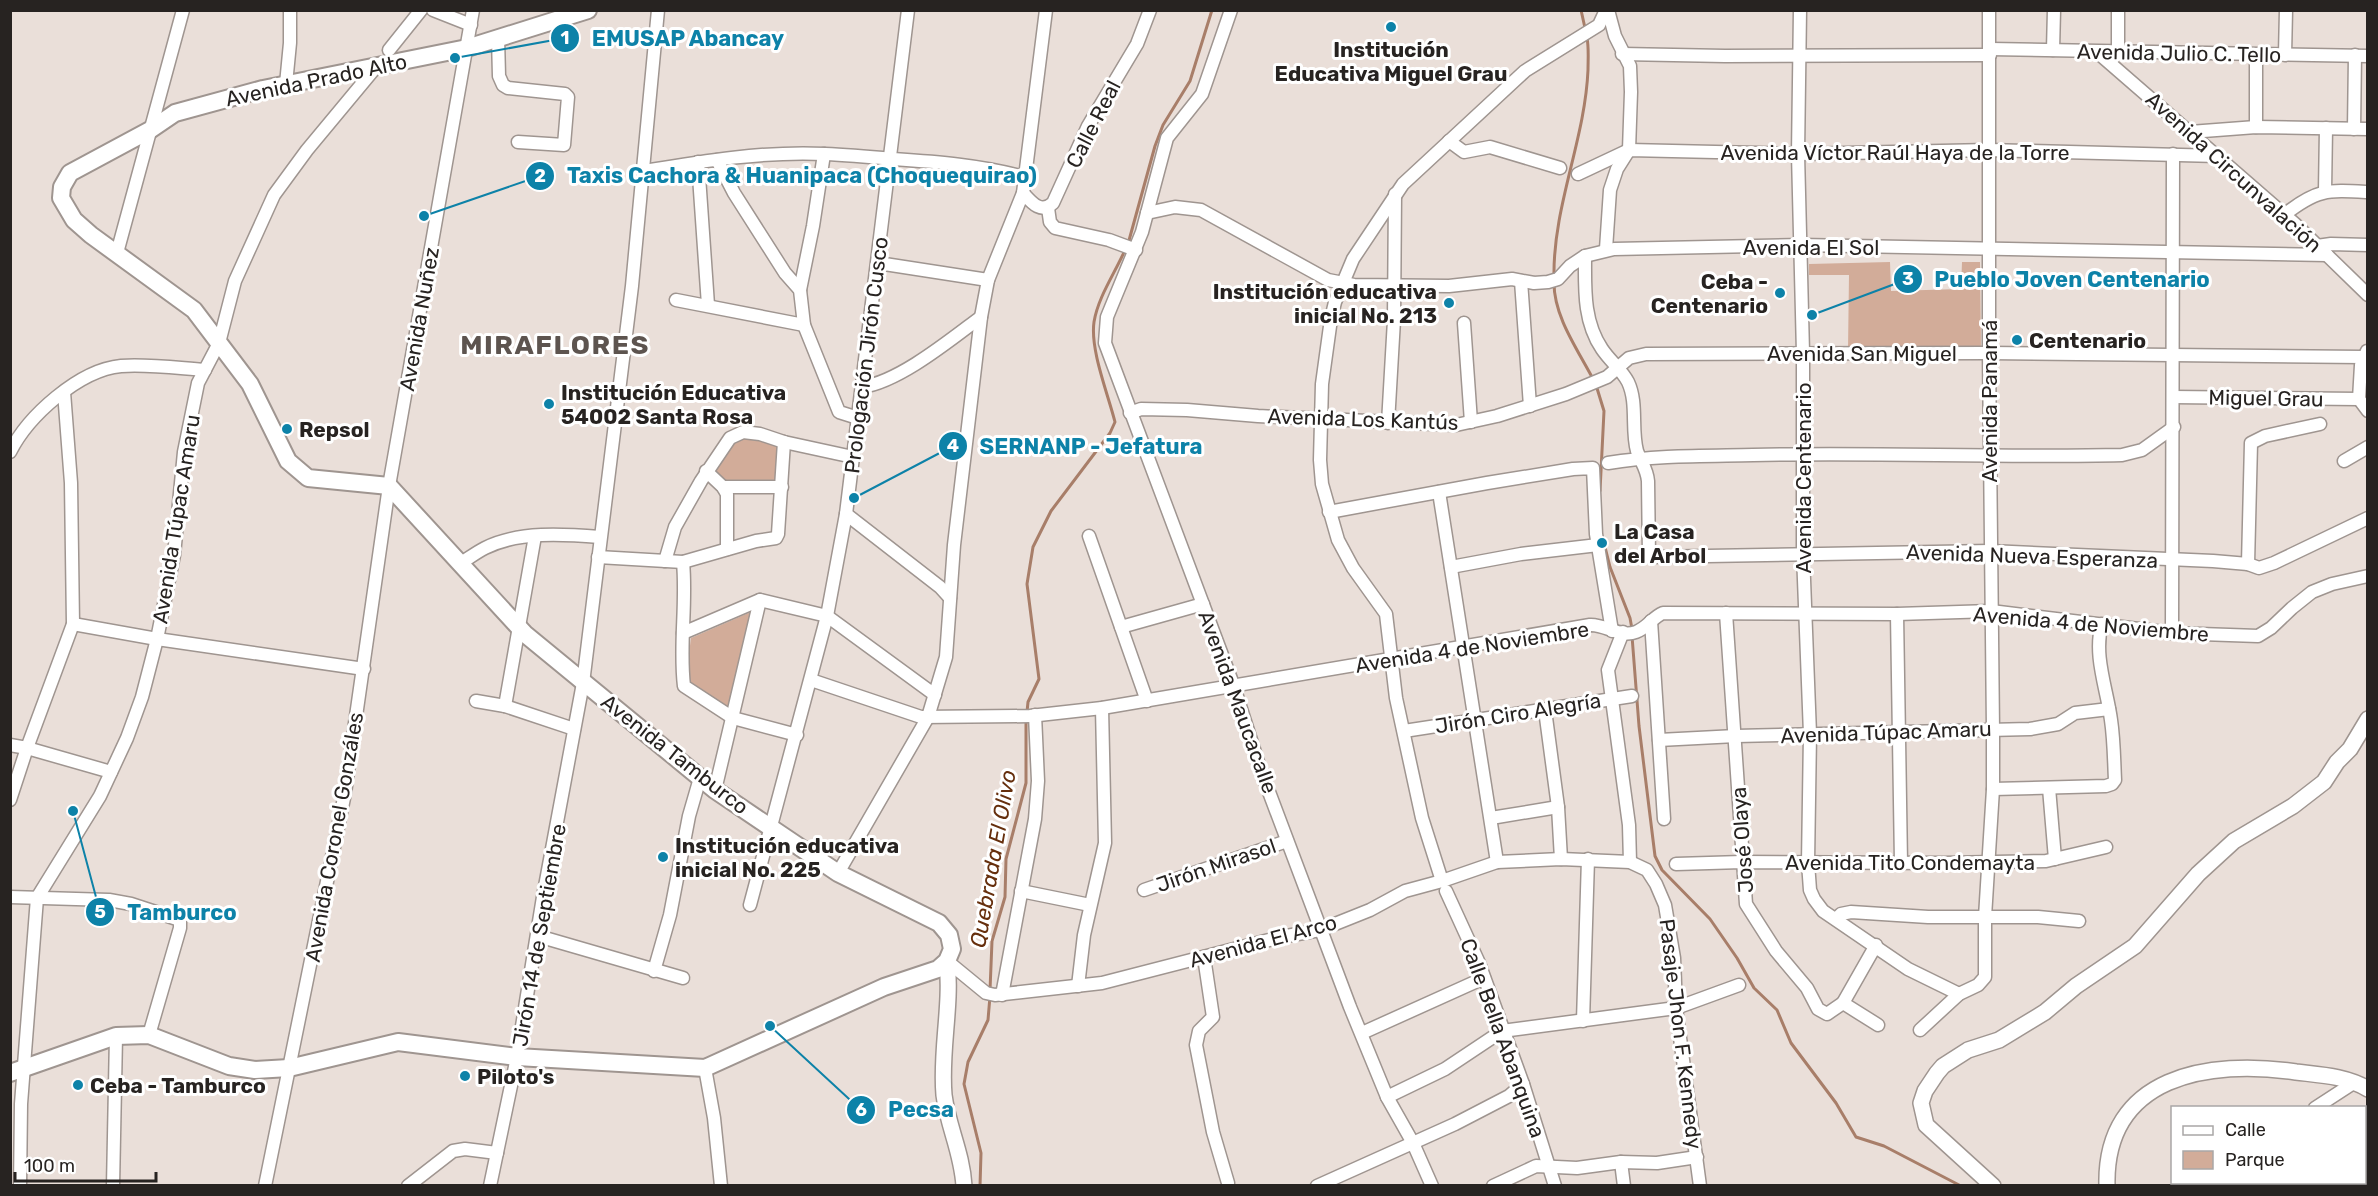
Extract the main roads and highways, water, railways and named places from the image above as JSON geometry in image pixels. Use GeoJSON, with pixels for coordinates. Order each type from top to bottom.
{"type":"FeatureCollection","features":[{"type":"Feature","properties":{"kind":"highway","name":"Avenida Prado Alto"},"geometry":{"type":"LineString","coordinates":[[389,486],[308,478],[288,461],[250,384],[194,310],[91,236],[74,220],[61,198],[62,187],[70,173],[150,130],[175,113],[285,84],[467,48],[588,10]]}},
{"type":"Feature","properties":{"kind":"highway","name":"Avenida Tamburco"},"geometry":{"type":"LineString","coordinates":[[389,486],[518,626],[583,683],[715,790],[771,828],[838,873],[939,923],[949,935],[952,949],[947,961]]}},
{"type":"Feature","properties":{"kind":"highway"},"geometry":{"type":"LineString","coordinates":[[17,1071],[116,1036],[149,1035],[229,1066],[255,1070],[289,1068],[398,1042],[517,1057],[705,1068],[884,987],[939,969],[947,961]]}},
{"type":"Feature","properties":{"kind":"main road"},"geometry":{"type":"LineString","coordinates":[[1993,1185],[1926,1125],[1921,1103],[1925,1091],[1937,1073],[1968,1050],[1999,1040],[2045,1012],[2076,986],[2135,946],[2198,874],[2234,841],[2293,806],[2324,782],[2337,762],[2350,750],[2367,719]]}},
{"type":"Feature","properties":{"kind":"main road"},"geometry":{"type":"LineString","coordinates":[[947,961],[949,1001],[944,1059],[944,1095],[950,1124],[959,1149],[964,1185]]}},
{"type":"Feature","properties":{"kind":"main road"},"geometry":{"type":"LineString","coordinates":[[2107,1185],[2108,1156],[2126,1117],[2142,1096],[2164,1084],[2195,1074],[2251,1068],[2281,1070],[2361,1085]]}},
{"type":"Feature","properties":{"kind":"waterway","name":"Quebrada El Olivo"},"geometry":{"type":"LineString","coordinates":[[1128,244],[1155,146],[1163,125],[1190,81],[1212,10]]}},
{"type":"Feature","properties":{"kind":"waterway"},"geometry":{"type":"LineString","coordinates":[[1581,10],[1585,28]]}},
{"type":"Feature","properties":{"kind":"waterway"},"geometry":{"type":"LineString","coordinates":[[1554,276],[1558,224],[1586,96],[1587,38]]}},
{"type":"Feature","properties":{"kind":"waterway","name":"Quebrada El Olivo"},"geometry":{"type":"LineString","coordinates":[[1027,712],[1028,702],[1039,679],[1027,584],[1033,547],[1051,511],[1110,433],[1115,422],[1100,372],[1093,333],[1096,313],[1103,294],[1125,250]]}},
{"type":"Feature","properties":{"kind":"waterway"},"geometry":{"type":"LineString","coordinates":[[1554,283],[1562,321],[1593,379]]}},
{"type":"Feature","properties":{"kind":"waterway"},"geometry":{"type":"LineString","coordinates":[[1596,385],[1604,411],[1600,491]]}},
{"type":"Feature","properties":{"kind":"waterway"},"geometry":{"type":"LineString","coordinates":[[1603,539],[1610,567],[1632,629]]}},
{"type":"Feature","properties":{"kind":"waterway"},"geometry":{"type":"LineString","coordinates":[[1632,636],[1639,726],[1655,856],[1662,870],[1710,919],[1754,988],[1777,1010],[1791,1043],[1836,1103],[1856,1137],[1884,1146],[1961,1186]]}},
{"type":"Feature","properties":{"kind":"waterway","name":"Quebrada El Olivo"},"geometry":{"type":"LineString","coordinates":[[990,990],[992,941],[1005,897],[1006,859],[1026,783],[1026,719]]}},
{"type":"Feature","properties":{"kind":"waterway","name":"Quebrada El Olivo"},"geometry":{"type":"LineString","coordinates":[[980,1186],[981,1153],[964,1084],[968,1062],[988,1020],[990,996]]}},
{"type":"Feature","properties":{"kind":"place","name":"Institución Educativa Miguel Grau"},"geometry":{"type":"Point","coordinates":[1391,27]}},
{"type":"Feature","properties":{"kind":"place","name":"EMUSAP Abancay"},"geometry":{"type":"Point","coordinates":[455,58]}},
{"type":"Feature","properties":{"kind":"place","name":"Taxis Cachora & Huanipaca (Choquequirao)"},"geometry":{"type":"Point","coordinates":[424,216]}},
{"type":"Feature","properties":{"kind":"place","name":"Ceba - Centenario"},"geometry":{"type":"Point","coordinates":[1780,293]}},
{"type":"Feature","properties":{"kind":"place","name":"Institución educativa inicial No. 213"},"geometry":{"type":"Point","coordinates":[1449,303]}},
{"type":"Feature","properties":{"kind":"place","name":"Pueblo Joven Centenario"},"geometry":{"type":"Point","coordinates":[1812,315]}},
{"type":"Feature","properties":{"kind":"place","name":"Centenario"},"geometry":{"type":"Point","coordinates":[2017,340]}},
{"type":"Feature","properties":{"kind":"place","name":"Institución Educativa 54002 Santa Rosa"},"geometry":{"type":"Point","coordinates":[549,404]}},
{"type":"Feature","properties":{"kind":"place","name":"Repsol"},"geometry":{"type":"Point","coordinates":[287,429]}},
{"type":"Feature","properties":{"kind":"place","name":"SERNANP - Jefatura"},"geometry":{"type":"Point","coordinates":[854,498]}},
{"type":"Feature","properties":{"kind":"place","name":"La Casa del Arbol"},"geometry":{"type":"Point","coordinates":[1602,543]}},
{"type":"Feature","properties":{"kind":"place","name":"Tamburco"},"geometry":{"type":"Point","coordinates":[73,811]}},
{"type":"Feature","properties":{"kind":"place","name":"Institución educativa inicial No. 225"},"geometry":{"type":"Point","coordinates":[663,857]}},
{"type":"Feature","properties":{"kind":"place","name":"Pecsa"},"geometry":{"type":"Point","coordinates":[770,1026]}},
{"type":"Feature","properties":{"kind":"place","name":"Piloto's"},"geometry":{"type":"Point","coordinates":[465,1076]}},
{"type":"Feature","properties":{"kind":"place","name":"Ceba - Tamburco"},"geometry":{"type":"Point","coordinates":[78,1085]}},
{"type":"Feature","properties":{"kind":"district","name":"MIRAFLORES"},"geometry":{"type":"Point","coordinates":[555,345]}}]}
